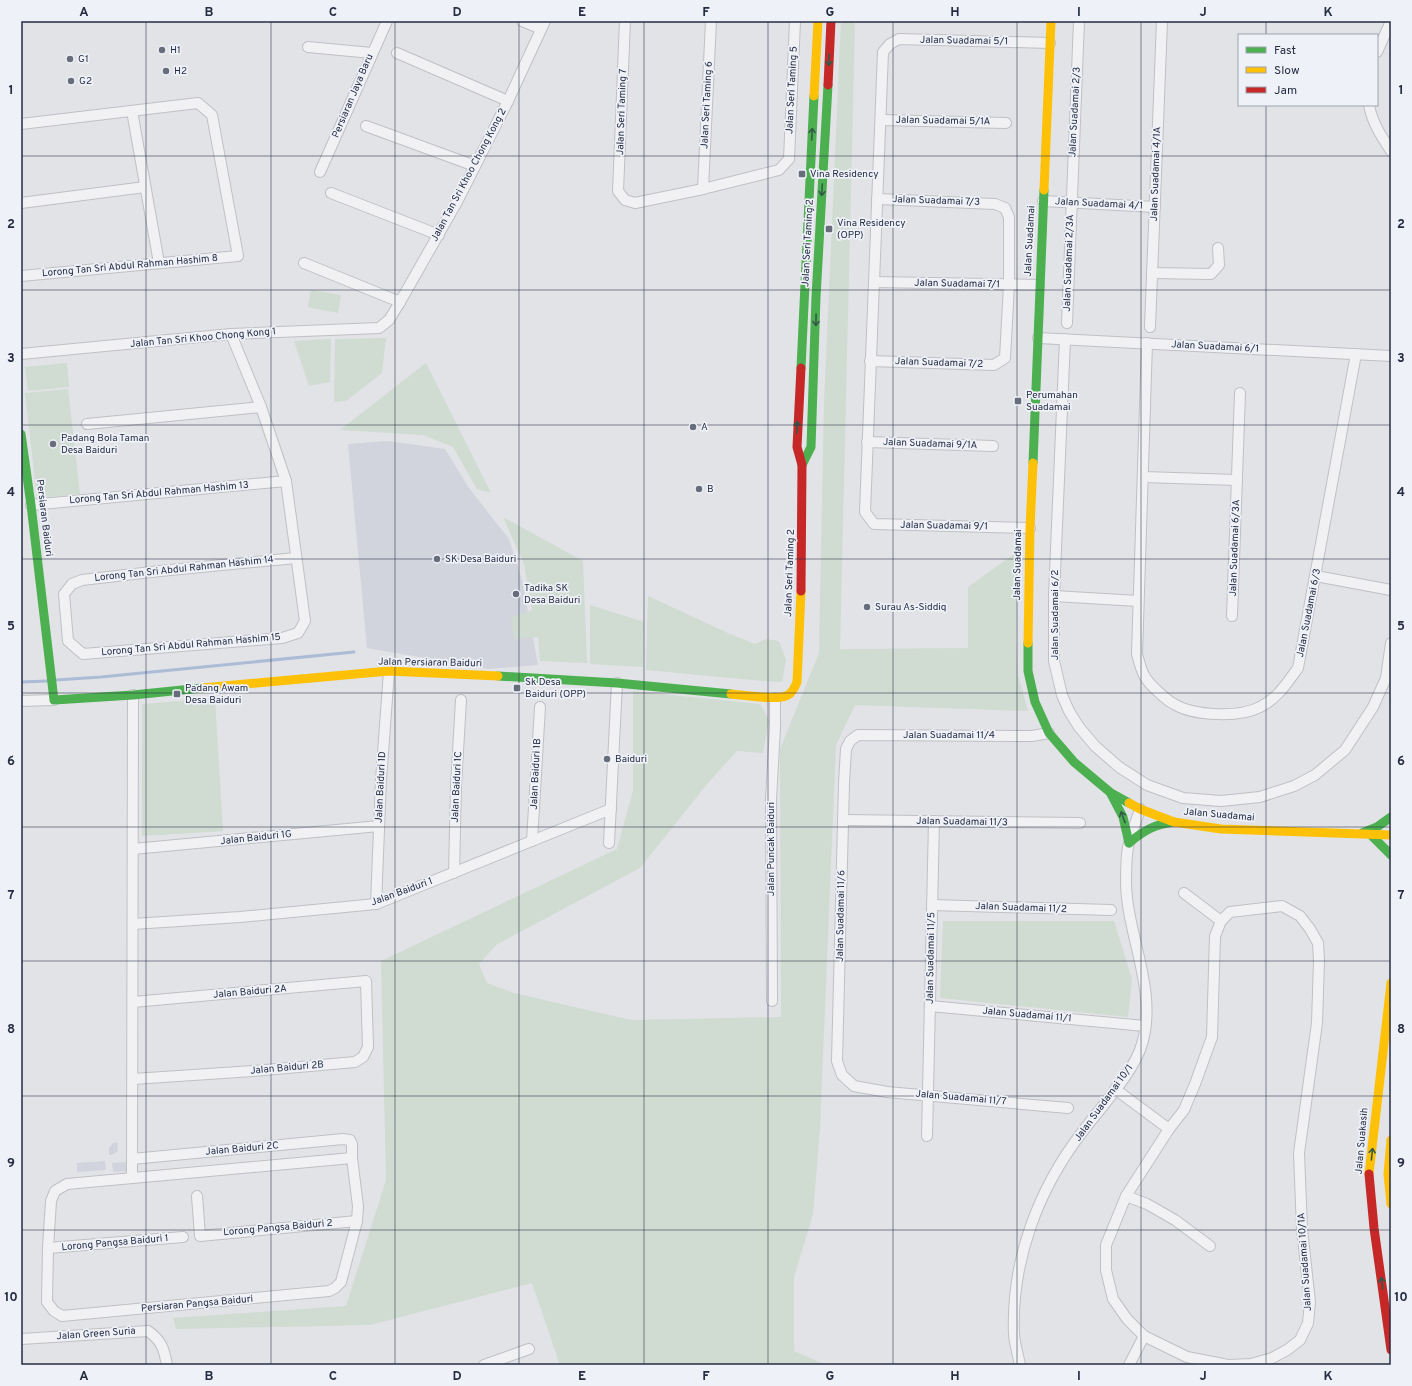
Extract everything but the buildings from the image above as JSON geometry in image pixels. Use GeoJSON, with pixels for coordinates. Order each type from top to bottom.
{"type":"FeatureCollection","features":[{"type":"Feature","properties":{"kind":"street","name":"Persiaran Jaya Baru"},"geometry":{"type":"LineString","coordinates":[[320,172],[387,21]]}},
{"type":"Feature","properties":{"kind":"street"},"geometry":{"type":"LineString","coordinates":[[522,21],[543,25]]}},
{"type":"Feature","properties":{"kind":"street","name":"Jalan Seri Taming 7"},"geometry":{"type":"LineString","coordinates":[[625,21],[618,191],[625,200],[635,203],[703,189]]}},
{"type":"Feature","properties":{"kind":"street","name":"Jalan Seri Taming 6"},"geometry":{"type":"LineString","coordinates":[[703,189],[711,21]]}},
{"type":"Feature","properties":{"kind":"street","name":"Jalan Seri Taming 5"},"geometry":{"type":"LineString","coordinates":[[703,189],[779,170],[789,159],[795,21]]}},
{"type":"Feature","properties":{"kind":"street","name":"Jalan Seri Taming 2"},"geometry":{"type":"LineString","coordinates":[[797,682],[802,570],[802,465],[797,447],[818,21]]}},
{"type":"Feature","properties":{"kind":"street","name":"Jalan Seri Taming 2"},"geometry":{"type":"LineString","coordinates":[[802,465],[811,447],[816,297],[831,21]]}},
{"type":"Feature","properties":{"kind":"street","name":"Jalan Suadamai"},"geometry":{"type":"LineString","coordinates":[[1051,21],[1030,528],[1028,672],[1035,702],[1049,733],[1074,762],[1111,793],[1140,809],[1174,822],[1221,828],[1391,835]]}},
{"type":"Feature","properties":{"kind":"street","name":"Jalan Suadamai 2/3"},"geometry":{"type":"LineString","coordinates":[[1071,203],[1079,21]]}},
{"type":"Feature","properties":{"kind":"street","name":"Jalan Suadamai 4/1A"},"geometry":{"type":"LineString","coordinates":[[1150,327],[1162,21]]}},
{"type":"Feature","properties":{"kind":"street"},"geometry":{"type":"LineString","coordinates":[[1378,50],[1391,21]]}},
{"type":"Feature","properties":{"kind":"street","name":"Jalan Tan Sri Khoo Chong Kong 2"},"geometry":{"type":"LineString","coordinates":[[384,324],[389,320],[439,235],[508,101],[543,25]]}},
{"type":"Feature","properties":{"kind":"street","name":"Jalan Suadamai 5/1"},"geometry":{"type":"LineString","coordinates":[[881,120],[883,52],[890,44],[899,39],[1050,43]]}},
{"type":"Feature","properties":{"kind":"street"},"geometry":{"type":"LineString","coordinates":[[308,47],[372,53]]}},
{"type":"Feature","properties":{"kind":"street"},"geometry":{"type":"LineString","coordinates":[[397,53],[508,101]]}},
{"type":"Feature","properties":{"kind":"street","name":"Lorong Tan Sri Abdul Rahman Hashim 8"},"geometry":{"type":"LineString","coordinates":[[21,276],[238,256],[212,115],[198,103],[132,111]]}},
{"type":"Feature","properties":{"kind":"street"},"geometry":{"type":"LineString","coordinates":[[1369,106],[1372,120],[1391,150]]}},
{"type":"Feature","properties":{"kind":"street"},"geometry":{"type":"LineString","coordinates":[[21,124],[132,111],[159,263]]}},
{"type":"Feature","properties":{"kind":"street"},"geometry":{"type":"LineString","coordinates":[[868,442],[870,361],[881,120]]}},
{"type":"Feature","properties":{"kind":"street","name":"Jalan Suadamai 5/1A"},"geometry":{"type":"LineString","coordinates":[[881,120],[1006,123]]}},
{"type":"Feature","properties":{"kind":"street"},"geometry":{"type":"LineString","coordinates":[[366,126],[475,166]]}},
{"type":"Feature","properties":{"kind":"street"},"geometry":{"type":"LineString","coordinates":[[21,203],[145,187]]}},
{"type":"Feature","properties":{"kind":"street"},"geometry":{"type":"LineString","coordinates":[[331,193],[439,235]]}},
{"type":"Feature","properties":{"kind":"street","name":"Jalan Suadamai 7/3"},"geometry":{"type":"LineString","coordinates":[[877,199],[995,204],[1005,208],[1009,217],[1009,285]]}},
{"type":"Feature","properties":{"kind":"street","name":"Jalan Suadamai 4/1"},"geometry":{"type":"LineString","coordinates":[[1043,201],[1155,207]]}},
{"type":"Feature","properties":{"kind":"street","name":"Jalan Suadamai 2/3A"},"geometry":{"type":"LineString","coordinates":[[1066,323],[1071,203]]}},
{"type":"Feature","properties":{"kind":"street"},"geometry":{"type":"LineString","coordinates":[[1152,273],[1211,274],[1219,265],[1218,248]]}},
{"type":"Feature","properties":{"kind":"street"},"geometry":{"type":"LineString","coordinates":[[304,263],[400,302]]}},
{"type":"Feature","properties":{"kind":"street","name":"Jalan Suadamai 7/1"},"geometry":{"type":"LineString","coordinates":[[874,282],[1039,285]]}},
{"type":"Feature","properties":{"kind":"street","name":"Jalan Suadamai 7/2"},"geometry":{"type":"LineString","coordinates":[[870,361],[994,365],[1005,358],[1009,285]]}},
{"type":"Feature","properties":{"kind":"street","name":"Jalan Tan Sri Khoo Chong Kong 1"},"geometry":{"type":"LineString","coordinates":[[21,354],[231,334],[379,328],[384,324]]}},
{"type":"Feature","properties":{"kind":"street"},"geometry":{"type":"LineString","coordinates":[[231,334],[261,406],[286,481],[296,558]]}},
{"type":"Feature","properties":{"kind":"street","name":"Jalan Suadamai 6/1"},"geometry":{"type":"LineString","coordinates":[[1038,338],[1391,356]]}},
{"type":"Feature","properties":{"kind":"street","name":"Jalan Suadamai 6/2"},"geometry":{"type":"LineString","coordinates":[[1065,339],[1054,596],[1054,661],[1062,695],[1068,711],[1079,727],[1096,746],[1120,767],[1147,785],[1183,798],[1221,801],[1260,797],[1294,786],[1315,775],[1345,750],[1373,707],[1386,678],[1391,643]]}},
{"type":"Feature","properties":{"kind":"street","name":"Jalan Suadamai 6/3"},"geometry":{"type":"LineString","coordinates":[[1147,343],[1137,654],[1146,678],[1174,704],[1203,714],[1230,715],[1259,708],[1281,691],[1298,668],[1356,354]]}},
{"type":"Feature","properties":{"kind":"street","name":"Jalan Suadamai 6/3A"},"geometry":{"type":"LineString","coordinates":[[1232,616],[1240,393]]}},
{"type":"Feature","properties":{"kind":"street"},"geometry":{"type":"LineString","coordinates":[[87,424],[261,406]]}},
{"type":"Feature","properties":{"kind":"street","name":"Persiaran Baiduri"},"geometry":{"type":"LineString","coordinates":[[21,434],[32,505],[54,700]]}},
{"type":"Feature","properties":{"kind":"street","name":"Jalan Suadamai 9/1"},"geometry":{"type":"LineString","coordinates":[[868,442],[865,512],[874,524],[1030,528]]}},
{"type":"Feature","properties":{"kind":"street","name":"Jalan Suadamai 9/1A"},"geometry":{"type":"LineString","coordinates":[[868,442],[993,446]]}},
{"type":"Feature","properties":{"kind":"street"},"geometry":{"type":"LineString","coordinates":[[1143,477],[1237,480]]}},
{"type":"Feature","properties":{"kind":"street","name":"Lorong Tan Sri Abdul Rahman Hashim 13"},"geometry":{"type":"LineString","coordinates":[[32,505],[286,481]]}},
{"type":"Feature","properties":{"kind":"street","name":"Lorong Tan Sri Abdul Rahman Hashim 14"},"geometry":{"type":"LineString","coordinates":[[83,654],[68,641],[64,594],[72,584],[82,580],[296,558]]}},
{"type":"Feature","properties":{"kind":"street","name":"Lorong Tan Sri Abdul Rahman Hashim 15"},"geometry":{"type":"LineString","coordinates":[[83,654],[282,638],[298,632],[305,621],[296,558]]}},
{"type":"Feature","properties":{"kind":"street"},"geometry":{"type":"LineString","coordinates":[[1316,576],[1391,590]]}},
{"type":"Feature","properties":{"kind":"street"},"geometry":{"type":"LineString","coordinates":[[1054,596],[1138,601]]}},
{"type":"Feature","properties":{"kind":"street","name":"Jalan Persiaran Baiduri"},"geometry":{"type":"LineString","coordinates":[[54,700],[134,695],[258,682],[389,671],[617,683],[775,698],[784,698],[789,696],[794,690],[797,682]]}},
{"type":"Feature","properties":{"kind":"street","name":"Jalan Baiduri 1D"},"geometry":{"type":"LineString","coordinates":[[376,904],[379,826],[389,671]]}},
{"type":"Feature","properties":{"kind":"street"},"geometry":{"type":"LineString","coordinates":[[609,843],[617,683]]}},
{"type":"Feature","properties":{"kind":"street"},"geometry":{"type":"LineString","coordinates":[[134,695],[132,1177],[352,1158]]}},
{"type":"Feature","properties":{"kind":"street","name":"Jalan Puncak Baiduri"},"geometry":{"type":"LineString","coordinates":[[772,1001],[771,800],[775,698]]}},
{"type":"Feature","properties":{"kind":"street"},"geometry":{"type":"LineString","coordinates":[[21,701],[54,700]]}},
{"type":"Feature","properties":{"kind":"street","name":"Jalan Baiduri 1C"},"geometry":{"type":"LineString","coordinates":[[454,873],[456,786],[462,700]]}},
{"type":"Feature","properties":{"kind":"street","name":"Jalan Baiduri 1B"},"geometry":{"type":"LineString","coordinates":[[532,841],[540,707]]}},
{"type":"Feature","properties":{"kind":"street","name":"Jalan Suadamai 11/4"},"geometry":{"type":"LineString","coordinates":[[850,741],[858,735],[1032,736],[1049,733]]}},
{"type":"Feature","properties":{"kind":"street","name":"Jalan Suadamai 11/6"},"geometry":{"type":"LineString","coordinates":[[850,741],[846,749],[843,820],[841,954],[837,1061],[842,1075],[854,1086]]}},
{"type":"Feature","properties":{"kind":"street"},"geometry":{"type":"LineString","coordinates":[[1111,793],[1127,826],[1129,843]]}},
{"type":"Feature","properties":{"kind":"street","name":"Jalan Baiduri 1"},"geometry":{"type":"LineString","coordinates":[[133,924],[240,917],[376,904],[610,809]]}},
{"type":"Feature","properties":{"kind":"street","name":"Jalan Suadamai 10/1"},"geometry":{"type":"LineString","coordinates":[[1020,1365],[1014,1337],[1015,1296],[1018,1270],[1035,1212],[1053,1175],[1075,1141],[1130,1070],[1142,1044],[1147,1001],[1144,980],[1133,933],[1126,884],[1128,848],[1140,809]]}},
{"type":"Feature","properties":{"kind":"street"},"geometry":{"type":"LineString","coordinates":[[1359,834],[1377,826],[1391,817]]}},
{"type":"Feature","properties":{"kind":"street","name":"Jalan Suadamai 11/3"},"geometry":{"type":"LineString","coordinates":[[843,820],[1080,823]]}},
{"type":"Feature","properties":{"kind":"street","name":"Jalan Suadamai 11/5"},"geometry":{"type":"LineString","coordinates":[[927,1136],[934,821]]}},
{"type":"Feature","properties":{"kind":"street"},"geometry":{"type":"LineString","coordinates":[[1129,843],[1146,829],[1160,824],[1174,822]]}},
{"type":"Feature","properties":{"kind":"street","name":"Jalan Baiduri 1G"},"geometry":{"type":"LineString","coordinates":[[133,850],[379,826]]}},
{"type":"Feature","properties":{"kind":"street"},"geometry":{"type":"LineString","coordinates":[[1370,834],[1391,855]]}},
{"type":"Feature","properties":{"kind":"street"},"geometry":{"type":"LineString","coordinates":[[1184,893],[1221,921]]}},
{"type":"Feature","properties":{"kind":"street","name":"Jalan Suadamai 11/2"},"geometry":{"type":"LineString","coordinates":[[932,905],[1111,910]]}},
{"type":"Feature","properties":{"kind":"street","name":"Jalan Suadamai 10/1A"},"geometry":{"type":"LineString","coordinates":[[1282,906],[1300,916],[1318,943],[1319,961],[1317,1022],[1299,1153],[1302,1229],[1310,1302],[1308,1323],[1300,1340],[1287,1350],[1272,1358],[1251,1364],[1228,1365],[1187,1357],[1144,1336],[1127,1319],[1113,1299],[1106,1270],[1106,1245],[1126,1196],[1168,1129],[1184,1110],[1196,1084],[1212,1038],[1214,936],[1221,921],[1230,912],[1282,906]]}},
{"type":"Feature","properties":{"kind":"street","name":"Jalan Baiduri 2A"},"geometry":{"type":"LineString","coordinates":[[133,1002],[366,981]]}},
{"type":"Feature","properties":{"kind":"street","name":"Jalan Baiduri 2B"},"geometry":{"type":"LineString","coordinates":[[133,1079],[355,1062],[363,1057],[368,1047],[366,981]]}},
{"type":"Feature","properties":{"kind":"street","name":"Jalan Suakasih"},"geometry":{"type":"LineString","coordinates":[[1391,983],[1370,1177],[1374,1228],[1391,1350]]}},
{"type":"Feature","properties":{"kind":"street","name":"Jalan Suadamai 11/1"},"geometry":{"type":"LineString","coordinates":[[930,1006],[1145,1026]]}},
{"type":"Feature","properties":{"kind":"street","name":"Jalan Suadamai 11/7"},"geometry":{"type":"LineString","coordinates":[[854,1086],[886,1092],[1068,1108]]}},
{"type":"Feature","properties":{"kind":"street"},"geometry":{"type":"LineString","coordinates":[[1115,1089],[1168,1129]]}},
{"type":"Feature","properties":{"kind":"street","name":"Jalan Baiduri 2C"},"geometry":{"type":"LineString","coordinates":[[132,1159],[343,1139],[350,1140]]}},
{"type":"Feature","properties":{"kind":"street","name":"Persiaran Pangsa Baiduri"},"geometry":{"type":"LineString","coordinates":[[132,1177],[67,1184],[56,1191],[51,1201],[47,1302],[54,1311],[62,1316],[329,1291],[336,1288],[341,1282],[357,1221],[358,1206],[352,1158],[352,1144],[350,1140]]}},
{"type":"Feature","properties":{"kind":"street"},"geometry":{"type":"LineString","coordinates":[[1391,1140],[1388,1174],[1391,1204]]}},
{"type":"Feature","properties":{"kind":"street","name":"Lorong Pangsa Baiduri 2"},"geometry":{"type":"LineString","coordinates":[[197,1196],[200,1236],[357,1221]]}},
{"type":"Feature","properties":{"kind":"street"},"geometry":{"type":"LineString","coordinates":[[1126,1196],[1148,1204],[1168,1216],[1210,1246]]}},
{"type":"Feature","properties":{"kind":"street","name":"Lorong Pangsa Baiduri 1"},"geometry":{"type":"LineString","coordinates":[[48,1248],[183,1238]]}},
{"type":"Feature","properties":{"kind":"street","name":"Jalan Green Suria"},"geometry":{"type":"LineString","coordinates":[[21,1339],[148,1331],[160,1341],[168,1365]]}},
{"type":"Feature","properties":{"kind":"street"},"geometry":{"type":"LineString","coordinates":[[1129,1365],[1144,1336]]}},
{"type":"Feature","properties":{"kind":"street"},"geometry":{"type":"LineString","coordinates":[[484,1365],[529,1349]]}},
{"type":"Feature","properties":{"kind":"shaded area"},"geometry":{"type":"Polygon","coordinates":[[[841,21],[855,21],[840,649],[968,648],[968,587],[1017,552],[1016,643],[1018,675],[1028,711],[855,705],[836,745],[820,1128],[813,1214],[794,1277],[794,1351],[826,1365],[560,1365],[532,1283],[370,1325],[176,1329],[173,1318],[346,1306],[386,1180],[381,961],[617,849],[633,791],[633,691],[760,704],[769,720],[763,753],[737,751],[708,783],[640,868],[496,945],[479,964],[487,983],[514,993],[631,1020],[781,1017],[780,749],[819,653],[824,402],[841,21]]]}},
{"type":"Feature","properties":{"kind":"shaded area"},"geometry":{"type":"Polygon","coordinates":[[[311,290],[341,295],[338,313],[308,307],[311,290]]]}},
{"type":"Feature","properties":{"kind":"shaded area"},"geometry":{"type":"Polygon","coordinates":[[[386,338],[382,373],[346,401],[334,402],[335,339],[386,338]]]}},
{"type":"Feature","properties":{"kind":"shaded area"},"geometry":{"type":"Polygon","coordinates":[[[331,339],[330,382],[309,386],[294,341],[331,339]]]}},
{"type":"Feature","properties":{"kind":"shaded area"},"geometry":{"type":"Polygon","coordinates":[[[67,363],[69,387],[28,391],[25,367],[67,363]]]}},
{"type":"Feature","properties":{"kind":"shaded area"},"geometry":{"type":"Polygon","coordinates":[[[426,363],[491,493],[477,489],[453,447],[423,435],[340,430],[426,363]]]}},
{"type":"Feature","properties":{"kind":"shaded area","name":"Padang Bola Taman Desa Baiduri"},"geometry":{"type":"Polygon","coordinates":[[[68,389],[80,494],[37,498],[25,393],[68,389]]]}},
{"type":"Feature","properties":{"kind":"shaded area","name":"SK Desa Baiduri"},"geometry":{"type":"Polygon","coordinates":[[[388,441],[445,449],[469,488],[509,539],[522,580],[538,665],[489,669],[367,648],[348,444],[388,441]]]}},
{"type":"Feature","properties":{"kind":"shaded area"},"geometry":{"type":"Polygon","coordinates":[[[503,517],[583,561],[587,663],[540,661],[538,637],[514,639],[511,617],[532,610],[524,564],[503,517]]]}},
{"type":"Feature","properties":{"kind":"shaded area"},"geometry":{"type":"Polygon","coordinates":[[[648,596],[755,644],[766,639],[779,641],[786,660],[782,682],[646,670],[648,596]]]}},
{"type":"Feature","properties":{"kind":"shaded area"},"geometry":{"type":"Polygon","coordinates":[[[590,605],[644,622],[643,667],[590,664],[590,605]]]}},
{"type":"Feature","properties":{"kind":"shaded area"},"geometry":{"type":"Polygon","coordinates":[[[215,698],[223,831],[142,836],[142,704],[215,698]]]}},
{"type":"Feature","properties":{"kind":"shaded area"},"geometry":{"type":"Polygon","coordinates":[[[943,921],[1114,921],[1132,979],[1128,1017],[940,998],[943,921]]]}},
{"type":"Feature","properties":{"kind":"shaded area"},"geometry":{"type":"Polygon","coordinates":[[[117,1142],[118,1151],[112,1155],[109,1155],[109,1148],[113,1143],[117,1142]]]}},
{"type":"Feature","properties":{"kind":"shaded area"},"geometry":{"type":"Polygon","coordinates":[[[105,1161],[106,1170],[77,1172],[77,1163],[105,1161]]]}},
{"type":"Feature","properties":{"kind":"shaded area"},"geometry":{"type":"Polygon","coordinates":[[[128,1162],[129,1171],[113,1172],[112,1163],[128,1162]]]}},
{"type":"Feature","properties":{"kind":"waterway"},"geometry":{"type":"LineString","coordinates":[[56,680],[101,677],[354,652]]}},
{"type":"Feature","properties":{"kind":"waterway"},"geometry":{"type":"LineString","coordinates":[[21,682],[48,681]]}},
{"type":"Feature","properties":{"kind":"traffic: fast"},"geometry":{"type":"LineString","coordinates":[[802,465],[811,447],[816,297],[828,85]]}},
{"type":"Feature","properties":{"kind":"traffic: fast"},"geometry":{"type":"LineString","coordinates":[[801,368],[814,96]]}},
{"type":"Feature","properties":{"kind":"traffic: fast"},"geometry":{"type":"LineString","coordinates":[[1033,463],[1044,190]]}},
{"type":"Feature","properties":{"kind":"traffic: fast"},"geometry":{"type":"LineString","coordinates":[[21,434],[54,700],[133,695],[202,688]]}},
{"type":"Feature","properties":{"kind":"traffic: fast"},"geometry":{"type":"LineString","coordinates":[[1028,643],[1028,671],[1035,702],[1049,733],[1074,762],[1111,793],[1129,803]]}},
{"type":"Feature","properties":{"kind":"traffic: fast"},"geometry":{"type":"LineString","coordinates":[[498,676],[617,683],[731,694]]}},
{"type":"Feature","properties":{"kind":"traffic: fast"},"geometry":{"type":"LineString","coordinates":[[1111,794],[1123,817],[1129,843]]}},
{"type":"Feature","properties":{"kind":"traffic: fast"},"geometry":{"type":"LineString","coordinates":[[1362,833],[1377,827],[1391,817]]}},
{"type":"Feature","properties":{"kind":"traffic: fast"},"geometry":{"type":"LineString","coordinates":[[1129,843],[1150,829],[1161,824],[1174,822]]}},
{"type":"Feature","properties":{"kind":"traffic: fast"},"geometry":{"type":"LineString","coordinates":[[1370,834],[1391,855]]}},
{"type":"Feature","properties":{"kind":"traffic: slow"},"geometry":{"type":"LineString","coordinates":[[814,96],[818,21]]}},
{"type":"Feature","properties":{"kind":"traffic: slow"},"geometry":{"type":"LineString","coordinates":[[1044,190],[1051,21]]}},
{"type":"Feature","properties":{"kind":"traffic: slow"},"geometry":{"type":"LineString","coordinates":[[1028,643],[1033,463]]}},
{"type":"Feature","properties":{"kind":"traffic: slow"},"geometry":{"type":"LineString","coordinates":[[731,694],[777,698],[788,695],[793,691],[797,682],[801,591]]}},
{"type":"Feature","properties":{"kind":"traffic: slow"},"geometry":{"type":"LineString","coordinates":[[202,688],[389,671],[498,676]]}},
{"type":"Feature","properties":{"kind":"traffic: slow"},"geometry":{"type":"LineString","coordinates":[[1129,803],[1140,809],[1174,822],[1221,829],[1391,835]]}},
{"type":"Feature","properties":{"kind":"traffic: slow"},"geometry":{"type":"LineString","coordinates":[[1369,1174],[1391,983]]}},
{"type":"Feature","properties":{"kind":"traffic: slow"},"geometry":{"type":"LineString","coordinates":[[1391,1140],[1388,1174],[1391,1204]]}},
{"type":"Feature","properties":{"kind":"traffic: jam"},"geometry":{"type":"LineString","coordinates":[[828,85],[831,21]]}},
{"type":"Feature","properties":{"kind":"traffic: jam"},"geometry":{"type":"LineString","coordinates":[[801,368],[797,447],[802,465],[801,591]]}},
{"type":"Feature","properties":{"kind":"traffic: jam"},"geometry":{"type":"LineString","coordinates":[[1369,1174],[1374,1228],[1391,1350]]}},
{"type":"Feature","properties":{"kind":"place","name":"H1"},"geometry":{"type":"Point","coordinates":[162,50]}},
{"type":"Feature","properties":{"kind":"place","name":"G1"},"geometry":{"type":"Point","coordinates":[70,59]}},
{"type":"Feature","properties":{"kind":"place","name":"H2"},"geometry":{"type":"Point","coordinates":[166,71]}},
{"type":"Feature","properties":{"kind":"place","name":"G2"},"geometry":{"type":"Point","coordinates":[71,81]}},
{"type":"Feature","properties":{"kind":"place","name":"Vina Residency"},"geometry":{"type":"Point","coordinates":[802,174]}},
{"type":"Feature","properties":{"kind":"place","name":"Vina Residency (OPP)"},"geometry":{"type":"Point","coordinates":[829,229]}},
{"type":"Feature","properties":{"kind":"place","name":"Perumahan Suadamai"},"geometry":{"type":"Point","coordinates":[1018,401]}},
{"type":"Feature","properties":{"kind":"place","name":"A"},"geometry":{"type":"Point","coordinates":[693,427]}},
{"type":"Feature","properties":{"kind":"place","name":"Padang Bola Taman Desa Baiduri"},"geometry":{"type":"Point","coordinates":[53,444]}},
{"type":"Feature","properties":{"kind":"place","name":"B"},"geometry":{"type":"Point","coordinates":[699,489]}},
{"type":"Feature","properties":{"kind":"place","name":"SK Desa Baiduri"},"geometry":{"type":"Point","coordinates":[437,559]}},
{"type":"Feature","properties":{"kind":"place","name":"Tadika SK Desa Baiduri"},"geometry":{"type":"Point","coordinates":[516,594]}},
{"type":"Feature","properties":{"kind":"place","name":"Surau As-Siddiq"},"geometry":{"type":"Point","coordinates":[867,607]}},
{"type":"Feature","properties":{"kind":"place","name":"Sk Desa Baiduri (OPP)"},"geometry":{"type":"Point","coordinates":[517,688]}},
{"type":"Feature","properties":{"kind":"place","name":"Padang Awam Desa Baiduri"},"geometry":{"type":"Point","coordinates":[177,694]}},
{"type":"Feature","properties":{"kind":"place","name":"Baiduri"},"geometry":{"type":"Point","coordinates":[607,759]}}]}
